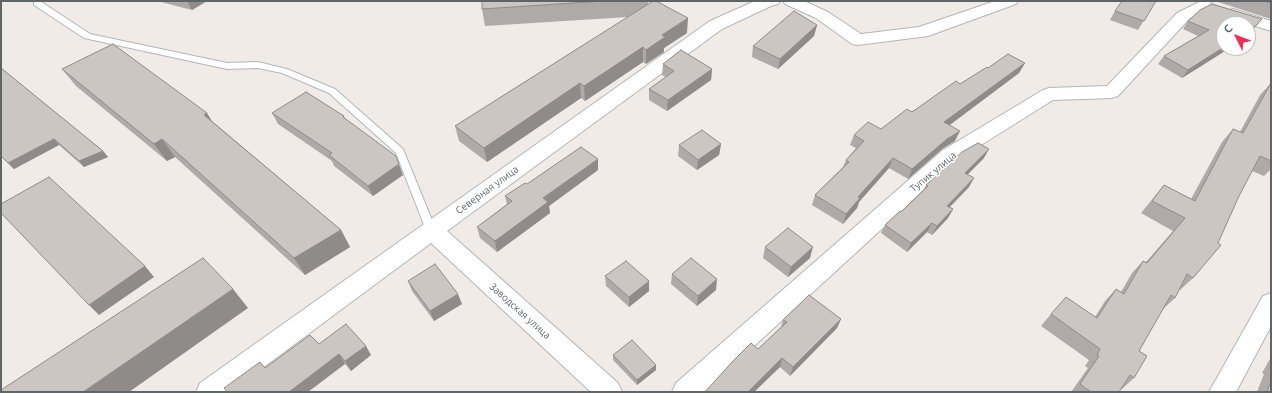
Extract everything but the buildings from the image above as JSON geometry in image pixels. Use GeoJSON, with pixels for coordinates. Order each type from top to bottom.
{"type":"FeatureCollection","features":[{"type":"Feature","properties":{"kind":"street","name":"Северная улица"},"geometry":{"type":"LineString","coordinates":[[209,392],[716,25],[772,1]]}},
{"type":"Feature","properties":{"kind":"street"},"geometry":{"type":"LineString","coordinates":[[791,1],[822,15],[858,40],[922,32],[1010,1]]}},
{"type":"Feature","properties":{"kind":"street"},"geometry":{"type":"LineString","coordinates":[[1199,3],[1271,26]]}},
{"type":"Feature","properties":{"kind":"street","name":"Тупик улица"},"geometry":{"type":"LineString","coordinates":[[685,392],[950,155],[1049,94],[1112,92],[1183,16],[1199,3]]}},
{"type":"Feature","properties":{"kind":"street","name":"Заводская улица"},"geometry":{"type":"LineString","coordinates":[[431,230],[609,392]]}},
{"type":"Feature","properties":{"kind":"street"},"geometry":{"type":"LineString","coordinates":[[1222,392],[1271,303]]}},
{"type":"Feature","properties":{"kind":"lane"},"geometry":{"type":"LineString","coordinates":[[37,3],[87,36],[227,66],[258,65],[284,71],[332,91],[400,151],[431,230]]}}]}
